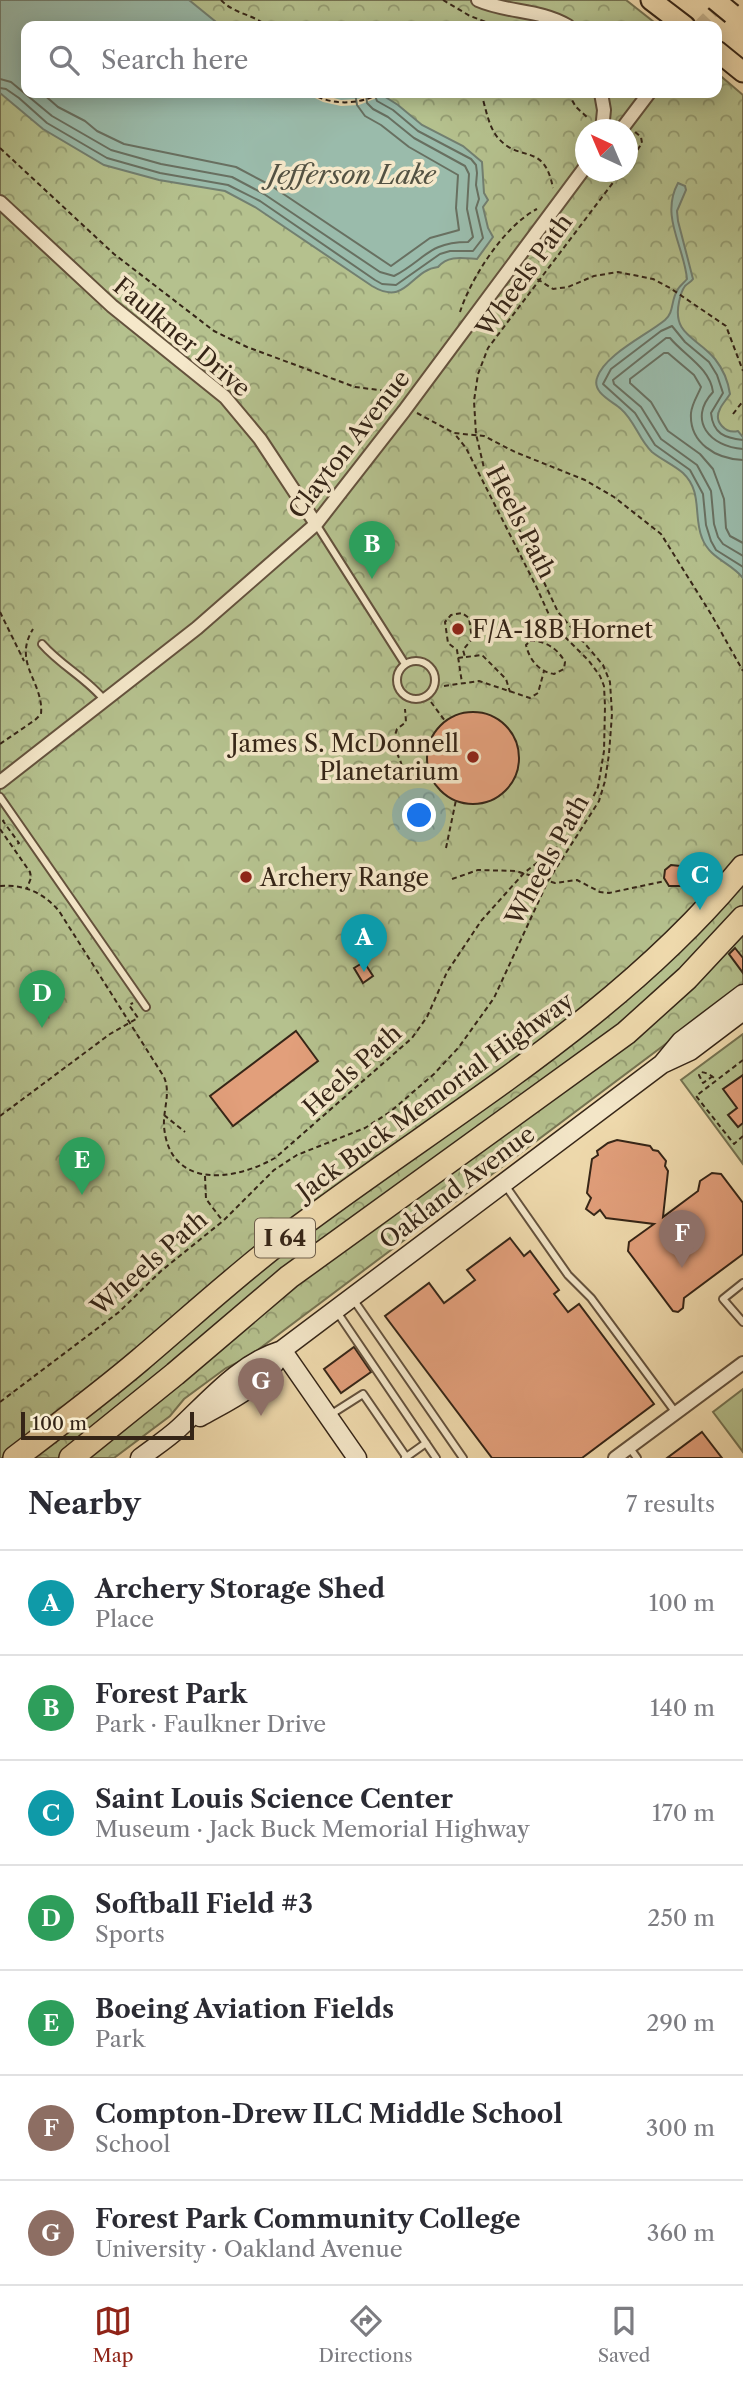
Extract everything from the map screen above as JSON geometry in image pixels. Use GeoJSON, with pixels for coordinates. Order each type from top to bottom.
{"type":"FeatureCollection","features":[{"type":"Feature","properties":{"kind":"highway"},"geometry":{"type":"LineString","coordinates":[[708,908],[743,852]]}},
{"type":"Feature","properties":{"kind":"highway","name":"Jack Buck Memorial Highway"},"geometry":{"type":"LineString","coordinates":[[15,1458],[114,1381],[297,1228],[594,1014],[708,908],[743,867]]}},
{"type":"Feature","properties":{"kind":"highway","name":"I 64"},"geometry":{"type":"LineString","coordinates":[[71,1458],[300,1269],[626,1033],[679,986],[739,923]]}},
{"type":"Feature","properties":{"kind":"main road"},"geometry":{"type":"LineString","coordinates":[[652,0],[678,21]]}},
{"type":"Feature","properties":{"kind":"main road"},"geometry":{"type":"LineString","coordinates":[[715,0],[737,19]]}},
{"type":"Feature","properties":{"kind":"main road"},"geometry":{"type":"LineString","coordinates":[[722,55],[743,72]]}},
{"type":"Feature","properties":{"kind":"street"},"geometry":{"type":"LineString","coordinates":[[478,0],[521,12],[541,14],[557,21]]}},
{"type":"Feature","properties":{"kind":"street"},"geometry":{"type":"LineString","coordinates":[[521,12],[538,21]]}},
{"type":"Feature","properties":{"kind":"street"},"geometry":{"type":"LineString","coordinates":[[602,98],[603,119]]}},
{"type":"Feature","properties":{"kind":"street"},"geometry":{"type":"LineString","coordinates":[[629,119],[645,98]]}},
{"type":"Feature","properties":{"kind":"street","name":"Clayton Avenue"},"geometry":{"type":"LineString","coordinates":[[0,782],[197,628],[316,524],[404,411],[575,181]]}},
{"type":"Feature","properties":{"kind":"street","name":"Faulkner Drive"},"geometry":{"type":"LineString","coordinates":[[0,202],[112,306],[225,397],[260,439],[316,524]]}},
{"type":"Feature","properties":{"kind":"street","name":"Oakland Avenue"},"geometry":{"type":"LineString","coordinates":[[662,1064],[681,1041],[743,994]]}},
{"type":"Feature","properties":{"kind":"street","name":"Oakland Avenue"},"geometry":{"type":"LineString","coordinates":[[140,1458],[176,1431],[233,1378],[257,1360],[282,1350],[662,1064],[690,1051],[743,1012]]}},
{"type":"Feature","properties":{"kind":"street"},"geometry":{"type":"LineString","coordinates":[[282,1350],[358,1458]]}},
{"type":"Feature","properties":{"kind":"street"},"geometry":{"type":"LineString","coordinates":[[615,1458],[633,1453],[676,1413],[743,1363]]}},
{"type":"Feature","properties":{"kind":"lane","name":"Faulkner Drive"},"geometry":{"type":"LineString","coordinates":[[316,524],[405,664]]}},
{"type":"Feature","properties":{"kind":"lane"},"geometry":{"type":"LineString","coordinates":[[42,644],[55,659],[94,689],[105,701]]}},
{"type":"Feature","properties":{"kind":"lane"},"geometry":{"type":"LineString","coordinates":[[418,661],[433,672],[434,685],[424,697],[409,698],[398,687],[398,675],[405,664],[418,661]]}},
{"type":"Feature","properties":{"kind":"lane"},"geometry":{"type":"LineString","coordinates":[[0,797],[146,1007]]}},
{"type":"Feature","properties":{"kind":"lane"},"geometry":{"type":"LineString","coordinates":[[503,1183],[568,1275],[591,1298],[676,1413]]}},
{"type":"Feature","properties":{"kind":"lane"},"geometry":{"type":"LineString","coordinates":[[743,1283],[723,1299],[743,1322]]}},
{"type":"Feature","properties":{"kind":"lane"},"geometry":{"type":"LineString","coordinates":[[352,1297],[463,1458]]}},
{"type":"Feature","properties":{"kind":"lane"},"geometry":{"type":"LineString","coordinates":[[336,1309],[436,1458]]}},
{"type":"Feature","properties":{"kind":"lane"},"geometry":{"type":"LineString","coordinates":[[329,1416],[363,1394],[406,1458],[426,1443]]}},
{"type":"Feature","properties":{"kind":"path"},"geometry":{"type":"LineString","coordinates":[[221,0],[230,8],[260,21]]}},
{"type":"Feature","properties":{"kind":"path"},"geometry":{"type":"LineString","coordinates":[[443,0],[483,21]]}},
{"type":"Feature","properties":{"kind":"path"},"geometry":{"type":"LineString","coordinates":[[320,98],[341,103],[369,98]]}},
{"type":"Feature","properties":{"kind":"path"},"geometry":{"type":"LineString","coordinates":[[483,98],[492,128],[498,137],[505,144],[534,155],[542,161],[550,176],[553,190]]}},
{"type":"Feature","properties":{"kind":"path"},"geometry":{"type":"LineString","coordinates":[[571,98],[588,118]]}},
{"type":"Feature","properties":{"kind":"path"},"geometry":{"type":"LineString","coordinates":[[0,148],[114,254],[214,331],[355,387],[387,391],[397,396]]}},
{"type":"Feature","properties":{"kind":"path","name":"Wheels Path"},"geometry":{"type":"LineString","coordinates":[[0,1402],[112,1317],[172,1262],[223,1221],[262,1179],[286,1161],[312,1148],[355,1133],[378,1120],[421,1087],[453,1054],[494,998],[548,881],[594,810],[602,792],[607,769],[611,734],[610,682],[603,665],[558,612],[518,527],[484,468],[476,434],[474,401],[482,361],[497,335],[613,182]]}},
{"type":"Feature","properties":{"kind":"path"},"geometry":{"type":"LineString","coordinates":[[460,312],[468,289],[515,225],[540,208]]}},
{"type":"Feature","properties":{"kind":"path"},"geometry":{"type":"LineString","coordinates":[[523,270],[553,289],[618,272],[642,275],[670,288],[726,326],[743,371]]}},
{"type":"Feature","properties":{"kind":"path"},"geometry":{"type":"LineString","coordinates":[[733,414],[743,401]]}},
{"type":"Feature","properties":{"kind":"path"},"geometry":{"type":"LineString","coordinates":[[422,416],[454,433],[476,434],[585,480],[654,527],[711,614],[743,671]]}},
{"type":"Feature","properties":{"kind":"path","name":"Heels Path"},"geometry":{"type":"LineString","coordinates":[[205,1175],[242,1173],[275,1158],[412,1038],[427,1017],[440,986],[481,921],[523,873],[570,836],[594,797],[601,776],[604,751],[604,686],[593,666],[565,638],[550,617],[537,586],[466,448],[454,433]]}},
{"type":"Feature","properties":{"kind":"path"},"geometry":{"type":"LineString","coordinates":[[0,612],[41,700],[41,714],[0,744]]}},
{"type":"Feature","properties":{"kind":"path"},"geometry":{"type":"LineString","coordinates":[[462,683],[457,650],[448,643],[445,622],[450,615],[462,613],[469,618],[471,639],[463,650],[465,657]]}},
{"type":"Feature","properties":{"kind":"path"},"geometry":{"type":"LineString","coordinates":[[25,663],[28,638],[33,629]]}},
{"type":"Feature","properties":{"kind":"path"},"geometry":{"type":"LineString","coordinates":[[530,641],[539,641],[555,649],[565,662],[561,672],[554,674],[544,671],[527,651],[526,645],[530,641]]}},
{"type":"Feature","properties":{"kind":"path"},"geometry":{"type":"LineString","coordinates":[[458,657],[482,655],[506,679],[510,692]]}},
{"type":"Feature","properties":{"kind":"path"},"geometry":{"type":"LineString","coordinates":[[444,686],[487,682],[525,697],[533,697],[538,693],[544,671]]}},
{"type":"Feature","properties":{"kind":"path"},"geometry":{"type":"LineString","coordinates":[[431,702],[446,721]]}},
{"type":"Feature","properties":{"kind":"path"},"geometry":{"type":"LineString","coordinates":[[396,781],[403,767],[393,741],[397,729],[406,722],[405,709]]}},
{"type":"Feature","properties":{"kind":"path"},"geometry":{"type":"LineString","coordinates":[[352,751],[366,740]]}},
{"type":"Feature","properties":{"kind":"path"},"geometry":{"type":"LineString","coordinates":[[446,848],[456,800]]}},
{"type":"Feature","properties":{"kind":"path"},"geometry":{"type":"LineString","coordinates":[[4,820],[19,843],[13,847]]}},
{"type":"Feature","properties":{"kind":"path"},"geometry":{"type":"LineString","coordinates":[[0,829],[30,872],[27,888]]}},
{"type":"Feature","properties":{"kind":"path"},"geometry":{"type":"LineString","coordinates":[[452,879],[478,870],[523,873],[555,883],[577,880],[600,892],[608,893],[665,881]]}},
{"type":"Feature","properties":{"kind":"path"},"geometry":{"type":"LineString","coordinates":[[0,886],[27,888],[44,896],[59,911],[166,1081],[166,1135],[175,1156],[186,1168],[205,1175],[205,1199],[223,1221]]}},
{"type":"Feature","properties":{"kind":"path"},"geometry":{"type":"LineString","coordinates":[[0,1116],[110,1034],[138,1018],[131,1004]]}},
{"type":"Feature","properties":{"kind":"path"},"geometry":{"type":"LineString","coordinates":[[743,1060],[696,1096],[734,1144],[743,1136]]}},
{"type":"Feature","properties":{"kind":"path"},"geometry":{"type":"LineString","coordinates":[[713,1076],[717,1080]]}},
{"type":"Feature","properties":{"kind":"path"},"geometry":{"type":"LineString","coordinates":[[164,1115],[185,1132]]}},
{"type":"Feature","properties":{"kind":"green space"},"geometry":{"type":"Polygon","coordinates":[[[0,0],[626,0],[653,21],[21,21],[21,98],[722,98],[722,77],[743,95],[743,986],[247,1358],[226,1368],[184,1399],[170,1416],[114,1458],[0,1458],[0,0]]]}},
{"type":"Feature","properties":{"kind":"green space"},"geometry":{"type":"Polygon","coordinates":[[[743,1034],[743,1164],[681,1080],[743,1034]]]}},
{"type":"Feature","properties":{"kind":"green space"},"geometry":{"type":"Polygon","coordinates":[[[743,1389],[743,1452],[713,1412],[743,1389]]]}},
{"type":"Feature","properties":{"kind":"water","name":"Jefferson Lake"},"geometry":{"type":"Polygon","coordinates":[[[0,0],[189,0],[215,21],[21,21],[21,98],[387,98],[422,125],[463,146],[482,162],[484,193],[488,200],[483,207],[493,237],[477,259],[451,259],[421,274],[401,290],[384,291],[372,286],[255,207],[225,191],[159,180],[104,165],[43,129],[0,93],[0,0]]]}},
{"type":"Feature","properties":{"kind":"water"},"geometry":{"type":"Polygon","coordinates":[[[678,183],[685,186],[686,190],[677,211],[693,279],[681,294],[679,322],[688,335],[715,359],[720,367],[730,394],[718,414],[719,422],[725,429],[738,431],[743,437],[743,578],[715,556],[702,538],[695,496],[689,480],[652,452],[626,414],[600,392],[596,383],[608,361],[668,317],[675,295],[687,279],[672,219],[673,195],[678,183]]]}},
{"type":"Feature","properties":{"kind":"pier"},"geometry":{"type":"Polygon","coordinates":[[[315,98],[377,98],[359,105],[341,106],[315,98]]]}},
{"type":"Feature","properties":{"kind":"building","name":"James S. McDonnell Planetarium"},"geometry":{"type":"Polygon","coordinates":[[[473,712],[490,716],[505,726],[515,741],[519,758],[515,775],[505,790],[490,800],[473,804],[456,800],[441,790],[431,775],[427,758],[431,741],[441,726],[456,716],[473,712]]]}},
{"type":"Feature","properties":{"kind":"building"},"geometry":{"type":"Polygon","coordinates":[[[671,865],[680,866],[685,873],[683,886],[669,886],[664,878],[665,870],[671,865]]]}},
{"type":"Feature","properties":{"kind":"building"},"geometry":{"type":"Polygon","coordinates":[[[735,948],[743,958],[743,973],[729,954],[735,948]]]}},
{"type":"Feature","properties":{"kind":"building"},"geometry":{"type":"Polygon","coordinates":[[[364,962],[373,976],[363,983],[354,968],[364,962]]]}},
{"type":"Feature","properties":{"kind":"building"},"geometry":{"type":"Polygon","coordinates":[[[296,1031],[318,1061],[233,1126],[210,1096],[296,1031]]]}},
{"type":"Feature","properties":{"kind":"building"},"geometry":{"type":"Polygon","coordinates":[[[743,1075],[743,1123],[738,1127],[728,1115],[737,1108],[723,1089],[743,1075]]]}},
{"type":"Feature","properties":{"kind":"building"},"geometry":{"type":"Polygon","coordinates":[[[617,1140],[650,1146],[666,1161],[668,1171],[663,1217],[698,1191],[700,1181],[712,1173],[721,1174],[743,1203],[743,1254],[684,1298],[683,1308],[678,1312],[673,1311],[628,1251],[629,1242],[654,1224],[606,1218],[600,1210],[594,1215],[586,1209],[591,1198],[587,1193],[592,1159],[598,1155],[597,1151],[617,1140]]]}},
{"type":"Feature","properties":{"kind":"building"},"geometry":{"type":"Polygon","coordinates":[[[510,1238],[524,1256],[530,1251],[559,1290],[554,1294],[568,1312],[579,1304],[654,1404],[582,1458],[492,1458],[385,1316],[429,1283],[444,1303],[475,1280],[467,1270],[510,1238]]]}},
{"type":"Feature","properties":{"kind":"building"},"geometry":{"type":"Polygon","coordinates":[[[354,1347],[371,1372],[341,1393],[324,1369],[354,1347]]]}},
{"type":"Feature","properties":{"kind":"building"},"geometry":{"type":"Polygon","coordinates":[[[702,1432],[722,1458],[667,1458],[702,1432]]]}},
{"type":"Feature","properties":{"kind":"tunnel"},"geometry":{"type":"LineString","coordinates":[[704,21],[724,0]]}},
{"type":"Feature","properties":{"kind":"place","name":"Forest Park"},"geometry":{"type":"Point","coordinates":[372,579]}},
{"type":"Feature","properties":{"kind":"place","name":"F/A-18B Hornet"},"geometry":{"type":"Point","coordinates":[458,629]}},
{"type":"Feature","properties":{"kind":"place","name":"James S. McDonnell Planetarium"},"geometry":{"type":"Point","coordinates":[473,757]}},
{"type":"Feature","properties":{"kind":"place","name":"Archery Range"},"geometry":{"type":"Point","coordinates":[246,877]}},
{"type":"Feature","properties":{"kind":"place","name":"Saint Louis Science Center"},"geometry":{"type":"Point","coordinates":[700,910]}},
{"type":"Feature","properties":{"kind":"place","name":"Archery Storage Shed"},"geometry":{"type":"Point","coordinates":[364,972]}},
{"type":"Feature","properties":{"kind":"place","name":"Softball Field #3"},"geometry":{"type":"Point","coordinates":[42,1028]}},
{"type":"Feature","properties":{"kind":"place","name":"Boeing Aviation Fields"},"geometry":{"type":"Point","coordinates":[82,1195]}},
{"type":"Feature","properties":{"kind":"place","name":"Compton-Drew ILC Middle School"},"geometry":{"type":"Point","coordinates":[682,1268]}},
{"type":"Feature","properties":{"kind":"place","name":"Forest Park Community College"},"geometry":{"type":"Point","coordinates":[261,1416]}}]}
